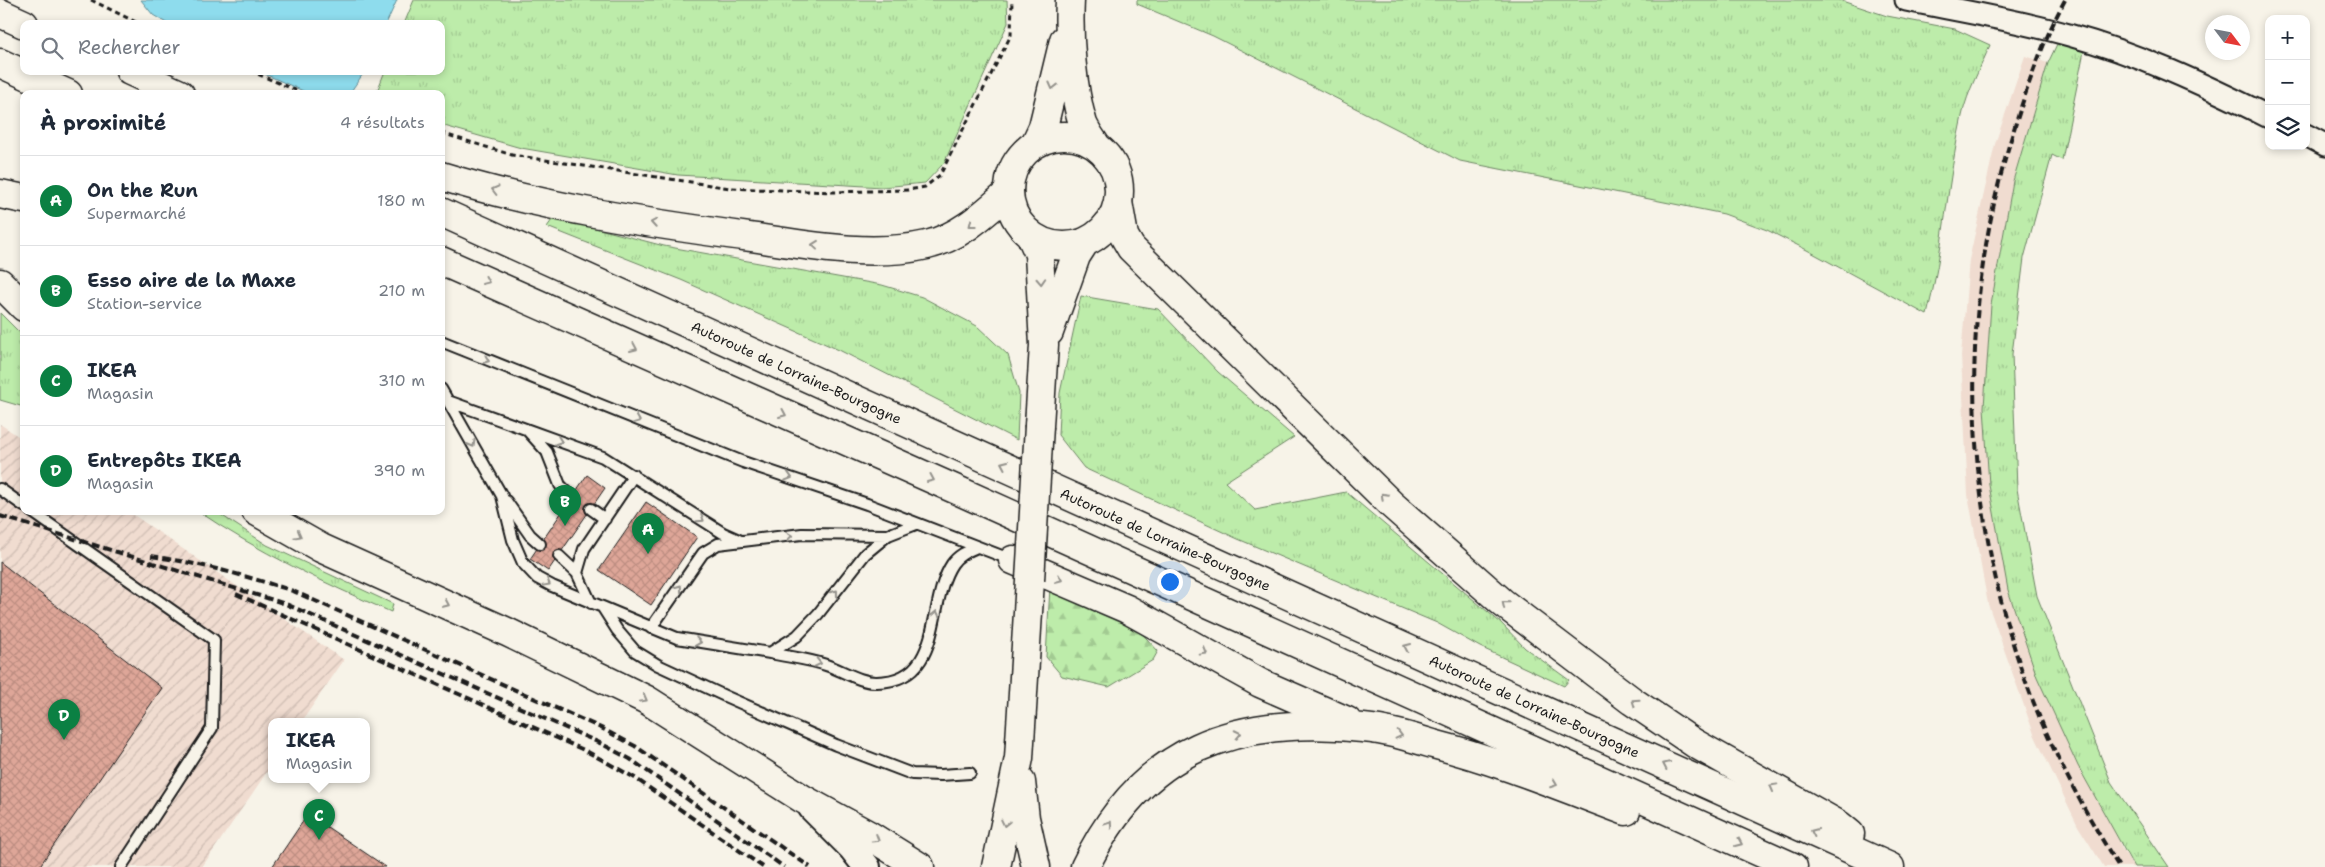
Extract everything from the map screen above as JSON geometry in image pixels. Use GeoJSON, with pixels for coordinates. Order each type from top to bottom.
{"type":"FeatureCollection","features":[{"type":"Feature","properties":{"kind":"main road"},"geometry":{"type":"LineString","coordinates":[[1035,144],[1043,127],[1069,11]]}},
{"type":"Feature","properties":{"kind":"main road"},"geometry":{"type":"LineString","coordinates":[[1069,11],[1077,95],[1084,126],[1095,144],[1107,156],[1115,170],[1119,185],[1118,202],[1124,236],[1131,248],[1392,504],[1503,604],[1640,706],[1694,743],[1840,825],[1887,866]]}},
{"type":"Feature","properties":{"kind":"main road"},"geometry":{"type":"LineString","coordinates":[[0,13],[20,22]]}},
{"type":"Feature","properties":{"kind":"main road"},"geometry":{"type":"LineString","coordinates":[[0,63],[20,72]]}},
{"type":"Feature","properties":{"kind":"main road"},"geometry":{"type":"LineString","coordinates":[[26,75],[59,90]]}},
{"type":"Feature","properties":{"kind":"main road"},"geometry":{"type":"LineString","coordinates":[[139,75],[171,90]]}},
{"type":"Feature","properties":{"kind":"main road"},"geometry":{"type":"LineString","coordinates":[[1095,144],[1080,138],[1065,136],[1049,137],[1035,144],[1021,156],[1012,173],[1009,192],[1012,208],[1019,223],[1030,234],[1047,243],[1066,246],[1085,242],[1100,232],[1112,219],[1118,202]]}},
{"type":"Feature","properties":{"kind":"main road"},"geometry":{"type":"LineString","coordinates":[[445,177],[555,205],[657,224],[863,250],[906,248],[927,245],[946,239],[966,228],[1009,192]]}},
{"type":"Feature","properties":{"kind":"main road"},"geometry":{"type":"LineString","coordinates":[[0,194],[20,198]]}},
{"type":"Feature","properties":{"kind":"main road","name":"Autoroute de Lorraine-Bourgogne"},"geometry":{"type":"LineString","coordinates":[[445,214],[1887,866]]}},
{"type":"Feature","properties":{"kind":"main road"},"geometry":{"type":"LineString","coordinates":[[1030,234],[1039,254],[1044,345],[1039,426],[1022,570],[1019,758],[1025,818],[1036,867]]}},
{"type":"Feature","properties":{"kind":"main road"},"geometry":{"type":"LineString","coordinates":[[1044,345],[1076,256],[1085,242]]}},
{"type":"Feature","properties":{"kind":"main road"},"geometry":{"type":"LineString","coordinates":[[445,263],[957,490],[1793,867]]}},
{"type":"Feature","properties":{"kind":"main road"},"geometry":{"type":"LineString","coordinates":[[0,283],[20,303]]}},
{"type":"Feature","properties":{"kind":"main road"},"geometry":{"type":"LineString","coordinates":[[263,515],[321,548],[602,676],[654,704],[803,799],[867,834],[920,867]]}},
{"type":"Feature","properties":{"kind":"main road"},"geometry":{"type":"LineString","coordinates":[[1022,570],[1127,609],[1260,683],[1364,728]]}},
{"type":"Feature","properties":{"kind":"main road"},"geometry":{"type":"LineString","coordinates":[[1085,867],[1097,842],[1119,809],[1167,764],[1199,746],[1226,736],[1282,726],[1364,728],[1394,733],[1484,757],[1639,816],[1694,823]]}},
{"type":"Feature","properties":{"kind":"main road"},"geometry":{"type":"LineString","coordinates":[[996,867],[1019,758]]}},
{"type":"Feature","properties":{"kind":"street"},"geometry":{"type":"LineString","coordinates":[[1906,0],[2006,19],[2070,35],[2169,70],[2265,115]]}},
{"type":"Feature","properties":{"kind":"street"},"geometry":{"type":"LineString","coordinates":[[2310,138],[2325,145]]}},
{"type":"Feature","properties":{"kind":"street"},"geometry":{"type":"LineString","coordinates":[[803,799],[851,847],[867,867]]}},
{"type":"Feature","properties":{"kind":"lane"},"geometry":{"type":"LineString","coordinates":[[445,343],[743,462],[850,498],[977,547],[1022,570]]}},
{"type":"Feature","properties":{"kind":"lane"},"geometry":{"type":"LineString","coordinates":[[445,396],[502,496],[530,535],[540,544]]}},
{"type":"Feature","properties":{"kind":"lane"},"geometry":{"type":"LineString","coordinates":[[448,401],[603,457],[723,533],[740,541]]}},
{"type":"Feature","properties":{"kind":"lane"},"geometry":{"type":"LineString","coordinates":[[526,429],[546,452],[560,485],[572,497]]}},
{"type":"Feature","properties":{"kind":"lane"},"geometry":{"type":"LineString","coordinates":[[577,573],[584,549],[634,476]]}},
{"type":"Feature","properties":{"kind":"lane"},"geometry":{"type":"LineString","coordinates":[[0,489],[20,503]]}},
{"type":"Feature","properties":{"kind":"lane"},"geometry":{"type":"LineString","coordinates":[[502,496],[513,540],[523,563],[537,578],[552,586],[677,638],[770,653],[824,665],[875,682],[894,681],[910,673],[923,657],[930,638],[942,586],[952,564],[961,554],[977,547]]}},
{"type":"Feature","properties":{"kind":"lane"},"geometry":{"type":"LineString","coordinates":[[591,509],[605,519]]}},
{"type":"Feature","properties":{"kind":"lane"},"geometry":{"type":"LineString","coordinates":[[37,515],[214,640],[212,728],[121,867]]}},
{"type":"Feature","properties":{"kind":"lane"},"geometry":{"type":"LineString","coordinates":[[770,653],[796,636],[818,614],[865,554],[888,535],[916,524]]}},
{"type":"Feature","properties":{"kind":"lane"},"geometry":{"type":"LineString","coordinates":[[651,628],[703,553],[718,544],[802,534],[888,535]]}},
{"type":"Feature","properties":{"kind":"lane"},"geometry":{"type":"LineString","coordinates":[[559,556],[577,573],[591,603]]}},
{"type":"Feature","properties":{"kind":"lane"},"geometry":{"type":"LineString","coordinates":[[603,608],[616,630],[635,651],[728,697],[836,745],[912,774],[941,775],[970,772]]}},
{"type":"Feature","properties":{"kind":"path"},"geometry":{"type":"LineString","coordinates":[[91,0],[132,20]]}},
{"type":"Feature","properties":{"kind":"path"},"geometry":{"type":"LineString","coordinates":[[445,134],[512,154],[730,188],[833,192],[908,190],[925,187],[940,175],[1010,35],[1012,0]]}},
{"type":"Feature","properties":{"kind":"path"},"geometry":{"type":"LineString","coordinates":[[260,75],[295,90]]}},
{"type":"Feature","properties":{"kind":"shaded area"},"geometry":{"type":"Polygon","coordinates":[[[2025,56],[2048,63],[2013,181],[1991,305],[1984,407],[1989,485],[2121,847],[2134,867],[2104,867],[2078,826],[2034,734],[1988,604],[1968,495],[1961,356],[1969,260],[1995,144],[2025,56]]]}},
{"type":"Feature","properties":{"kind":"shaded area"},"geometry":{"type":"Polygon","coordinates":[[[0,424],[20,437],[20,515],[134,515],[344,660],[304,718],[268,718],[268,770],[202,867],[0,867],[0,424]]]}},
{"type":"Feature","properties":{"kind":"green space"},"geometry":{"type":"Polygon","coordinates":[[[414,0],[1007,0],[1008,23],[944,163],[925,183],[882,187],[678,175],[521,148],[445,126],[445,90],[378,90],[383,75],[445,75],[445,20],[406,20],[414,0]]]}},
{"type":"Feature","properties":{"kind":"green space"},"geometry":{"type":"Polygon","coordinates":[[[1137,0],[1839,0],[1887,16],[1955,29],[1990,45],[1964,107],[1938,265],[1927,315],[1767,230],[1724,214],[1460,161],[1213,36],[1137,4],[1137,0]]]}},
{"type":"Feature","properties":{"kind":"green space"},"geometry":{"type":"Polygon","coordinates":[[[2058,42],[2084,51],[2062,160],[2052,155],[2024,258],[2012,354],[2017,489],[2037,596],[2111,782],[2169,867],[2134,867],[2078,766],[2037,677],[2008,590],[1989,485],[1984,407],[1991,305],[2013,181],[2048,63],[2058,42]]]}},
{"type":"Feature","properties":{"kind":"green space"},"geometry":{"type":"Polygon","coordinates":[[[554,217],[664,246],[882,285],[922,297],[977,326],[1008,355],[1019,393],[1017,440],[839,350],[681,280],[547,227],[554,217]]]}},
{"type":"Feature","properties":{"kind":"green space"},"geometry":{"type":"Polygon","coordinates":[[[1081,296],[1158,309],[1218,372],[1294,437],[1225,482],[1255,510],[1346,492],[1501,623],[1525,648],[1569,680],[1564,686],[1480,647],[1437,623],[1238,539],[1084,468],[1058,435],[1060,393],[1081,296]]]}},
{"type":"Feature","properties":{"kind":"green space"},"geometry":{"type":"Polygon","coordinates":[[[0,313],[20,333],[20,406],[0,400],[0,313]]]}},
{"type":"Feature","properties":{"kind":"green space"},"geometry":{"type":"Polygon","coordinates":[[[204,515],[221,515],[267,545],[393,604],[391,612],[292,566],[204,515]]]}},
{"type":"Feature","properties":{"kind":"green space"},"geometry":{"type":"Polygon","coordinates":[[[1050,587],[1136,627],[1158,651],[1153,660],[1109,687],[1062,676],[1046,657],[1050,587]]]}},
{"type":"Feature","properties":{"kind":"water"},"geometry":{"type":"Polygon","coordinates":[[[141,0],[397,0],[388,20],[161,20],[153,15],[141,0]]]}},
{"type":"Feature","properties":{"kind":"water"},"geometry":{"type":"Polygon","coordinates":[[[267,75],[362,75],[352,90],[301,90],[267,75]]]}},
{"type":"Feature","properties":{"kind":"building"},"geometry":{"type":"Polygon","coordinates":[[[587,475],[605,488],[548,571],[530,559],[587,475]]]}},
{"type":"Feature","properties":{"kind":"building"},"geometry":{"type":"Polygon","coordinates":[[[646,502],[697,537],[651,605],[599,570],[646,502]]]}},
{"type":"Feature","properties":{"kind":"building"},"geometry":{"type":"Polygon","coordinates":[[[0,562],[162,688],[39,867],[0,867],[0,562]]]}},
{"type":"Feature","properties":{"kind":"building"},"geometry":{"type":"Polygon","coordinates":[[[308,814],[386,867],[272,867],[308,814]]]}},
{"type":"Feature","properties":{"kind":"railway"},"geometry":{"type":"LineString","coordinates":[[2065,0],[2040,54],[2026,92],[2008,149],[1991,217],[1980,287],[1975,357],[1975,427],[1981,497],[1993,566],[2010,634],[2033,701],[2052,744],[2083,806],[2119,867]]}},
{"type":"Feature","properties":{"kind":"railway"},"geometry":{"type":"LineString","coordinates":[[0,516],[286,604],[602,744],[630,759],[784,867]]}},
{"type":"Feature","properties":{"kind":"railway"},"geometry":{"type":"LineString","coordinates":[[151,556],[223,570],[293,591],[601,728],[635,746],[810,867]]}},
{"type":"Feature","properties":{"kind":"railway"},"geometry":{"type":"LineString","coordinates":[[236,594],[586,751],[635,778],[763,867]]}},
{"type":"Feature","properties":{"kind":"place","name":"Esso aire de la Maxe"},"geometry":{"type":"Point","coordinates":[565,526]}},
{"type":"Feature","properties":{"kind":"place","name":"On the Run"},"geometry":{"type":"Point","coordinates":[648,554]}},
{"type":"Feature","properties":{"kind":"place","name":"Entrepôts IKEA"},"geometry":{"type":"Point","coordinates":[64,740]}},
{"type":"Feature","properties":{"kind":"place","name":"IKEA"},"geometry":{"type":"Point","coordinates":[319,840]}}]}
